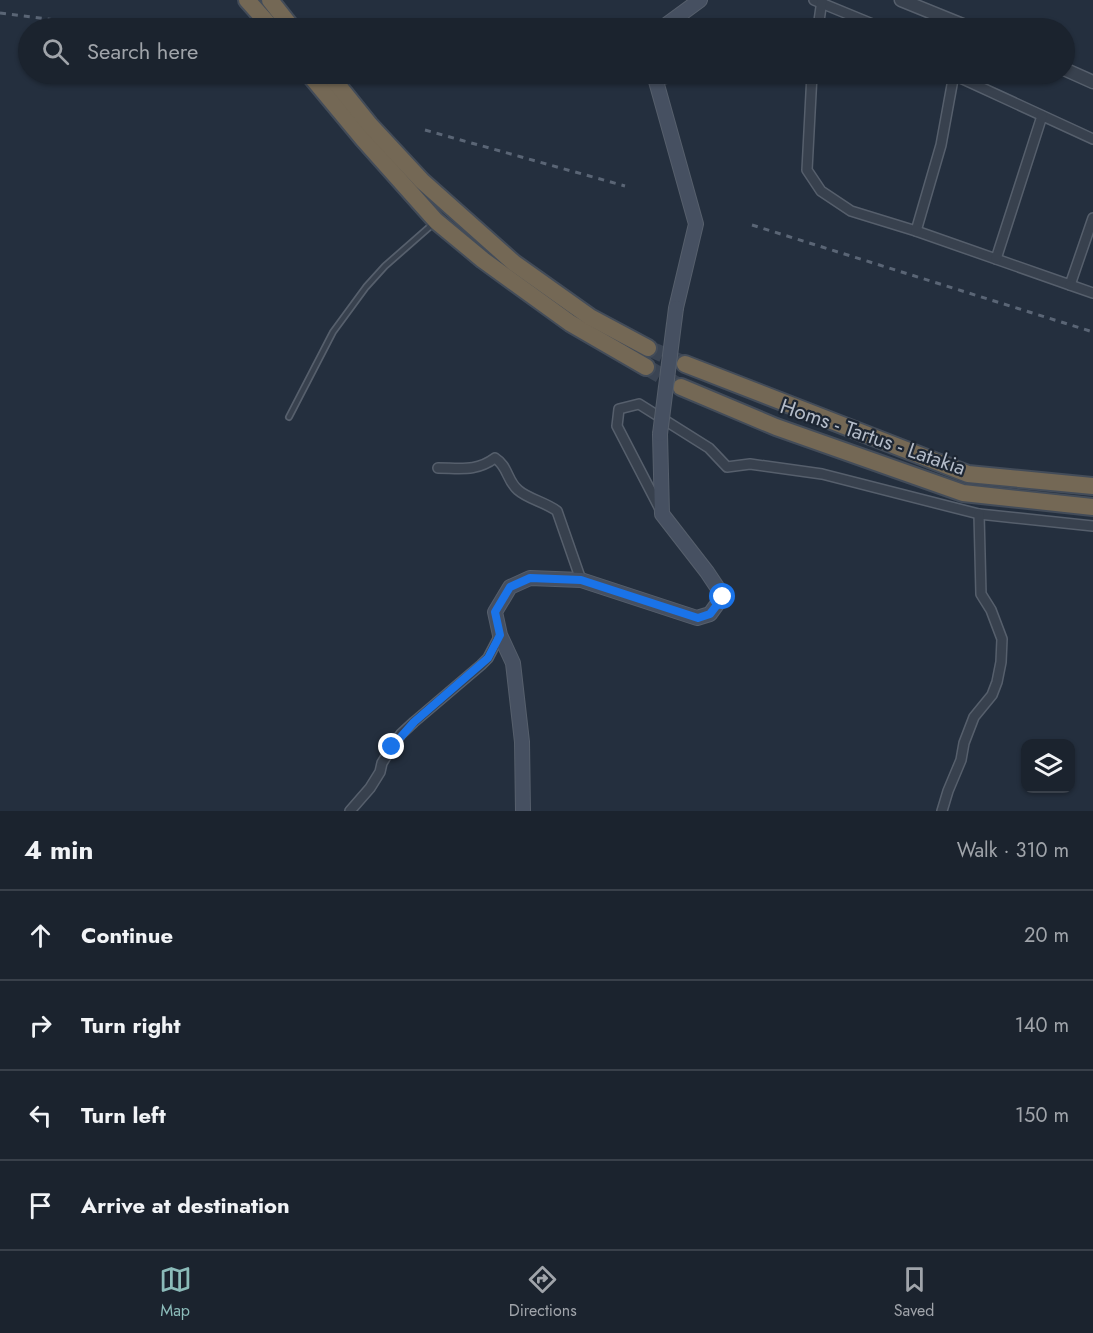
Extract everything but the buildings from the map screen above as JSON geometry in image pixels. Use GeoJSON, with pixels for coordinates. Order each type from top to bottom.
{"type":"FeatureCollection","features":[{"type":"Feature","properties":{"kind":"highway"},"geometry":{"type":"LineString","coordinates":[[247,0],[263,18]]}},
{"type":"Feature","properties":{"kind":"highway"},"geometry":{"type":"LineString","coordinates":[[270,0],[284,18]]}},
{"type":"Feature","properties":{"kind":"highway"},"geometry":{"type":"LineString","coordinates":[[317,84],[436,221],[483,260],[570,322],[646,367]]}},
{"type":"Feature","properties":{"kind":"highway"},"geometry":{"type":"LineString","coordinates":[[337,84],[370,125],[422,181],[514,263],[590,317],[648,348]]}},
{"type":"Feature","properties":{"kind":"highway","name":"Homs - Tartus - Latakia"},"geometry":{"type":"LineString","coordinates":[[685,364],[968,474],[1093,486]]}},
{"type":"Feature","properties":{"kind":"highway","name":"Homs - Tartus - Latakia"},"geometry":{"type":"LineString","coordinates":[[681,387],[776,427],[963,493],[1093,507]]}},
{"type":"Feature","properties":{"kind":"main road"},"geometry":{"type":"LineString","coordinates":[[676,18],[700,0]]}},
{"type":"Feature","properties":{"kind":"main road"},"geometry":{"type":"LineString","coordinates":[[523,811],[522,742],[513,663],[500,635],[495,612],[510,587],[530,578],[581,580],[698,618],[710,614],[723,597],[662,513],[660,434],[676,308],[696,224],[657,84]]}},
{"type":"Feature","properties":{"kind":"street"},"geometry":{"type":"LineString","coordinates":[[901,0],[944,18]]}},
{"type":"Feature","properties":{"kind":"street"},"geometry":{"type":"LineString","coordinates":[[819,18],[819,1],[859,18]]}},
{"type":"Feature","properties":{"kind":"street"},"geometry":{"type":"LineString","coordinates":[[1075,74],[1093,82]]}},
{"type":"Feature","properties":{"kind":"street"},"geometry":{"type":"LineString","coordinates":[[812,84],[807,170],[821,191],[851,211],[916,231],[1093,293]]}},
{"type":"Feature","properties":{"kind":"street"},"geometry":{"type":"LineString","coordinates":[[916,231],[941,145],[952,84]]}},
{"type":"Feature","properties":{"kind":"street"},"geometry":{"type":"LineString","coordinates":[[975,84],[1093,139]]}},
{"type":"Feature","properties":{"kind":"street"},"geometry":{"type":"LineString","coordinates":[[996,259],[1042,116]]}},
{"type":"Feature","properties":{"kind":"street"},"geometry":{"type":"LineString","coordinates":[[1070,285],[1093,218]]}},
{"type":"Feature","properties":{"kind":"street"},"geometry":{"type":"LineString","coordinates":[[662,513],[617,426],[619,409],[639,404],[709,448],[728,467],[750,464],[822,474],[979,514],[1093,526]]}},
{"type":"Feature","properties":{"kind":"street"},"geometry":{"type":"LineString","coordinates":[[438,468],[470,468],[485,465],[495,458],[502,462],[516,489],[526,496],[548,504],[557,511],[581,580]]}},
{"type":"Feature","properties":{"kind":"street"},"geometry":{"type":"LineString","coordinates":[[942,811],[974,717],[992,695],[1000,662],[1002,639],[991,610],[981,594],[979,514]]}},
{"type":"Feature","properties":{"kind":"street"},"geometry":{"type":"LineString","coordinates":[[350,811],[375,780],[382,763],[401,734],[488,658],[500,635]]}},
{"type":"Feature","properties":{"kind":"lane"},"geometry":{"type":"LineString","coordinates":[[289,417],[333,332],[366,287],[385,266],[436,221]]}},
{"type":"Feature","properties":{"kind":"tunnel"},"geometry":{"type":"LineString","coordinates":[[648,348],[685,364]]}},
{"type":"Feature","properties":{"kind":"tunnel"},"geometry":{"type":"LineString","coordinates":[[646,367],[679,386]]}},
{"type":"Feature","properties":{"kind":"railway"},"geometry":{"type":"LineString","coordinates":[[0,13],[40,18]]}},
{"type":"Feature","properties":{"kind":"railway"},"geometry":{"type":"LineString","coordinates":[[425,130],[625,186]]}},
{"type":"Feature","properties":{"kind":"railway"},"geometry":{"type":"LineString","coordinates":[[752,225],[1093,332]]}},
{"type":"Feature","properties":{"kind":"route"},"geometry":{"type":"LineString","coordinates":[[392,747],[401,734],[488,658],[500,635],[495,612],[510,587],[530,578],[581,580],[698,618],[710,614],[723,597]]}}]}
